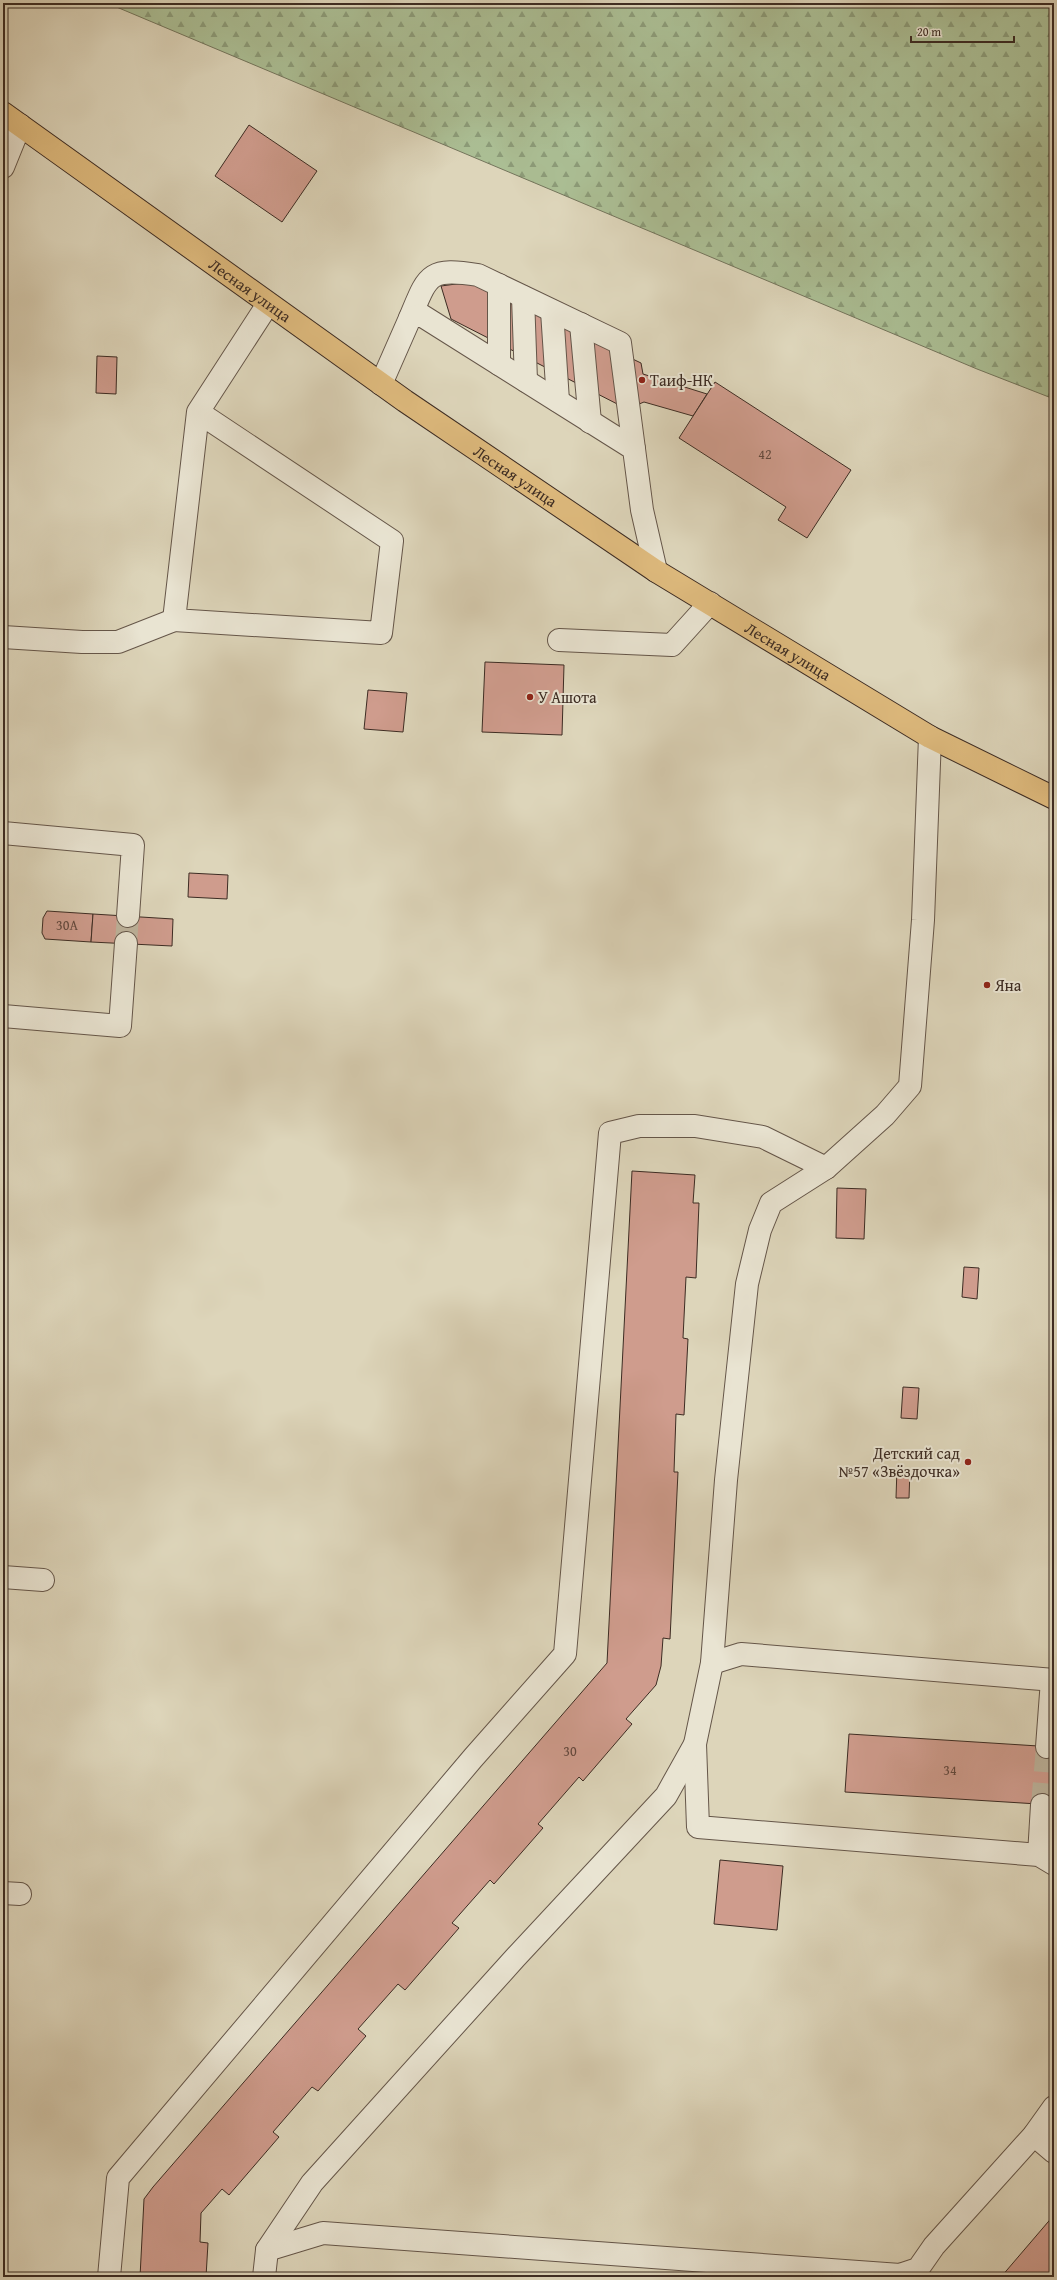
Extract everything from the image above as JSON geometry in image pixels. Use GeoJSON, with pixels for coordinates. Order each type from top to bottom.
{"type":"FeatureCollection","features":[{"type":"Feature","properties":{"kind":"main road","name":"Лесная улица"},"geometry":{"type":"LineString","coordinates":[[12,119],[268,304],[382,384],[656,570],[930,737],[1054,798]]}},
{"type":"Feature","properties":{"kind":"lane"},"geometry":{"type":"LineString","coordinates":[[3,167],[12,119]]}},
{"type":"Feature","properties":{"kind":"lane"},"geometry":{"type":"LineString","coordinates":[[382,384],[425,283],[438,273],[456,271],[478,275],[620,343],[642,510],[656,570]]}},
{"type":"Feature","properties":{"kind":"lane"},"geometry":{"type":"LineString","coordinates":[[499,285],[499,364]]}},
{"type":"Feature","properties":{"kind":"lane"},"geometry":{"type":"LineString","coordinates":[[524,297],[526,381]]}},
{"type":"Feature","properties":{"kind":"lane"},"geometry":{"type":"LineString","coordinates":[[174,620],[198,412],[268,304]]}},
{"type":"Feature","properties":{"kind":"lane"},"geometry":{"type":"LineString","coordinates":[[552,311],[558,401]]}},
{"type":"Feature","properties":{"kind":"lane"},"geometry":{"type":"LineString","coordinates":[[410,318],[421,315],[634,450]]}},
{"type":"Feature","properties":{"kind":"lane"},"geometry":{"type":"LineString","coordinates":[[581,324],[590,422]]}},
{"type":"Feature","properties":{"kind":"lane"},"geometry":{"type":"LineString","coordinates":[[3,637],[82,642],[118,642],[174,620],[382,633],[392,541],[198,412]]}},
{"type":"Feature","properties":{"kind":"lane"},"geometry":{"type":"LineString","coordinates":[[559,640],[672,645],[710,603]]}},
{"type":"Feature","properties":{"kind":"lane"},"geometry":{"type":"LineString","coordinates":[[930,737],[923,920],[910,1086],[885,1115],[826,1168],[771,1203],[760,1230],[747,1284],[726,1480],[712,1663],[695,1744],[698,1827],[1046,1859],[1042,1804]]}},
{"type":"Feature","properties":{"kind":"lane"},"geometry":{"type":"LineString","coordinates":[[3,833],[133,845],[128,916]]}},
{"type":"Feature","properties":{"kind":"lane"},"geometry":{"type":"LineString","coordinates":[[3,1016],[120,1026],[126,943]]}},
{"type":"Feature","properties":{"kind":"lane"},"geometry":{"type":"LineString","coordinates":[[109,2277],[118,2178],[472,1758],[566,1654],[610,1133],[639,1126],[695,1126],[763,1137],[826,1168]]}},
{"type":"Feature","properties":{"kind":"lane"},"geometry":{"type":"LineString","coordinates":[[3,1577],[43,1580]]}},
{"type":"Feature","properties":{"kind":"lane"},"geometry":{"type":"LineString","coordinates":[[712,1663],[741,1654],[1053,1680],[1047,1747]]}},
{"type":"Feature","properties":{"kind":"lane"},"geometry":{"type":"LineString","coordinates":[[264,2277],[267,2250],[312,2182],[509,1964],[666,1796],[695,1744]]}},
{"type":"Feature","properties":{"kind":"lane"},"geometry":{"type":"LineString","coordinates":[[267,2250],[323,2233],[900,2275],[918,2269],[934,2246],[1034,2135],[1054,2107]]}},
{"type":"Feature","properties":{"kind":"lane"},"geometry":{"type":"LineString","coordinates":[[1034,2135],[1054,2152]]}},
{"type":"Feature","properties":{"kind":"green space"},"geometry":{"type":"Polygon","coordinates":[[[107,3],[1054,3],[1054,399],[977,369],[107,3]]]}},
{"type":"Feature","properties":{"kind":"building"},"geometry":{"type":"Polygon","coordinates":[[[249,125],[317,171],[282,222],[215,176],[249,125]]]}},
{"type":"Feature","properties":{"kind":"building"},"geometry":{"type":"Polygon","coordinates":[[[471,282],[641,363],[643,374],[707,394],[693,416],[644,402],[627,409],[451,319],[441,286],[471,282]]]}},
{"type":"Feature","properties":{"kind":"building"},"geometry":{"type":"Polygon","coordinates":[[[97,356],[117,357],[116,394],[96,393],[97,356]]]}},
{"type":"Feature","properties":{"kind":"building"},"geometry":{"type":"Polygon","coordinates":[[[715,382],[851,470],[807,538],[778,520],[786,507],[679,438],[715,382]]]}},
{"type":"Feature","properties":{"kind":"building"},"geometry":{"type":"Polygon","coordinates":[[[485,662],[564,665],[562,735],[482,732],[485,662]]]}},
{"type":"Feature","properties":{"kind":"building"},"geometry":{"type":"Polygon","coordinates":[[[368,690],[407,693],[403,732],[364,729],[368,690]]]}},
{"type":"Feature","properties":{"kind":"building"},"geometry":{"type":"Polygon","coordinates":[[[189,873],[228,875],[227,899],[188,897],[189,873]]]}},
{"type":"Feature","properties":{"kind":"building"},"geometry":{"type":"Polygon","coordinates":[[[47,911],[93,914],[91,942],[45,939],[42,933],[43,918],[47,911]]]}},
{"type":"Feature","properties":{"kind":"building"},"geometry":{"type":"Polygon","coordinates":[[[93,914],[173,919],[172,946],[91,942],[93,914]]]}},
{"type":"Feature","properties":{"kind":"building"},"geometry":{"type":"Polygon","coordinates":[[[632,1171],[695,1175],[693,1203],[699,1203],[696,1278],[686,1277],[683,1338],[688,1339],[684,1415],[676,1414],[674,1472],[678,1472],[670,1639],[663,1638],[661,1666],[656,1685],[626,1719],[632,1724],[583,1781],[579,1777],[538,1824],[543,1828],[494,1884],[490,1880],[452,1923],[459,1928],[405,1990],[398,1984],[358,2029],[366,2036],[318,2091],[312,2087],[273,2132],[279,2137],[229,2195],[222,2189],[201,2213],[200,2242],[208,2243],[206,2277],[140,2277],[144,2199],[153,2187],[607,1663],[632,1171]]]}},
{"type":"Feature","properties":{"kind":"building"},"geometry":{"type":"Polygon","coordinates":[[[837,1188],[866,1189],[864,1239],[836,1238],[837,1188]]]}},
{"type":"Feature","properties":{"kind":"building"},"geometry":{"type":"Polygon","coordinates":[[[964,1267],[979,1268],[977,1299],[962,1297],[964,1267]]]}},
{"type":"Feature","properties":{"kind":"building"},"geometry":{"type":"Polygon","coordinates":[[[903,1387],[919,1388],[917,1419],[901,1418],[903,1387]]]}},
{"type":"Feature","properties":{"kind":"building"},"geometry":{"type":"Polygon","coordinates":[[[1054,1406],[1054,1437],[1052,1437],[1054,1406]]]}},
{"type":"Feature","properties":{"kind":"building"},"geometry":{"type":"Polygon","coordinates":[[[897,1468],[910,1469],[909,1498],[896,1498],[897,1468]]]}},
{"type":"Feature","properties":{"kind":"building"},"geometry":{"type":"Polygon","coordinates":[[[849,1734],[1054,1747],[1054,1805],[845,1792],[849,1734]]]}},
{"type":"Feature","properties":{"kind":"building"},"geometry":{"type":"Polygon","coordinates":[[[720,1860],[783,1866],[777,1930],[714,1924],[720,1860]]]}},
{"type":"Feature","properties":{"kind":"building"},"geometry":{"type":"Polygon","coordinates":[[[1054,2215],[1054,2277],[1001,2277],[1054,2215]]]}},
{"type":"Feature","properties":{"kind":"tunnel"},"geometry":{"type":"LineString","coordinates":[[126,943],[128,916]]}},
{"type":"Feature","properties":{"kind":"tunnel"},"geometry":{"type":"LineString","coordinates":[[1042,1805],[1047,1747]]}},
{"type":"Feature","properties":{"kind":"place","name":"Таиф-НК"},"geometry":{"type":"Point","coordinates":[642,380]}},
{"type":"Feature","properties":{"kind":"place","name":"У Ашота"},"geometry":{"type":"Point","coordinates":[530,697]}},
{"type":"Feature","properties":{"kind":"place","name":"Яна"},"geometry":{"type":"Point","coordinates":[987,985]}},
{"type":"Feature","properties":{"kind":"place","name":"Детский сад №57 «Звёздочка»"},"geometry":{"type":"Point","coordinates":[968,1462]}}]}
